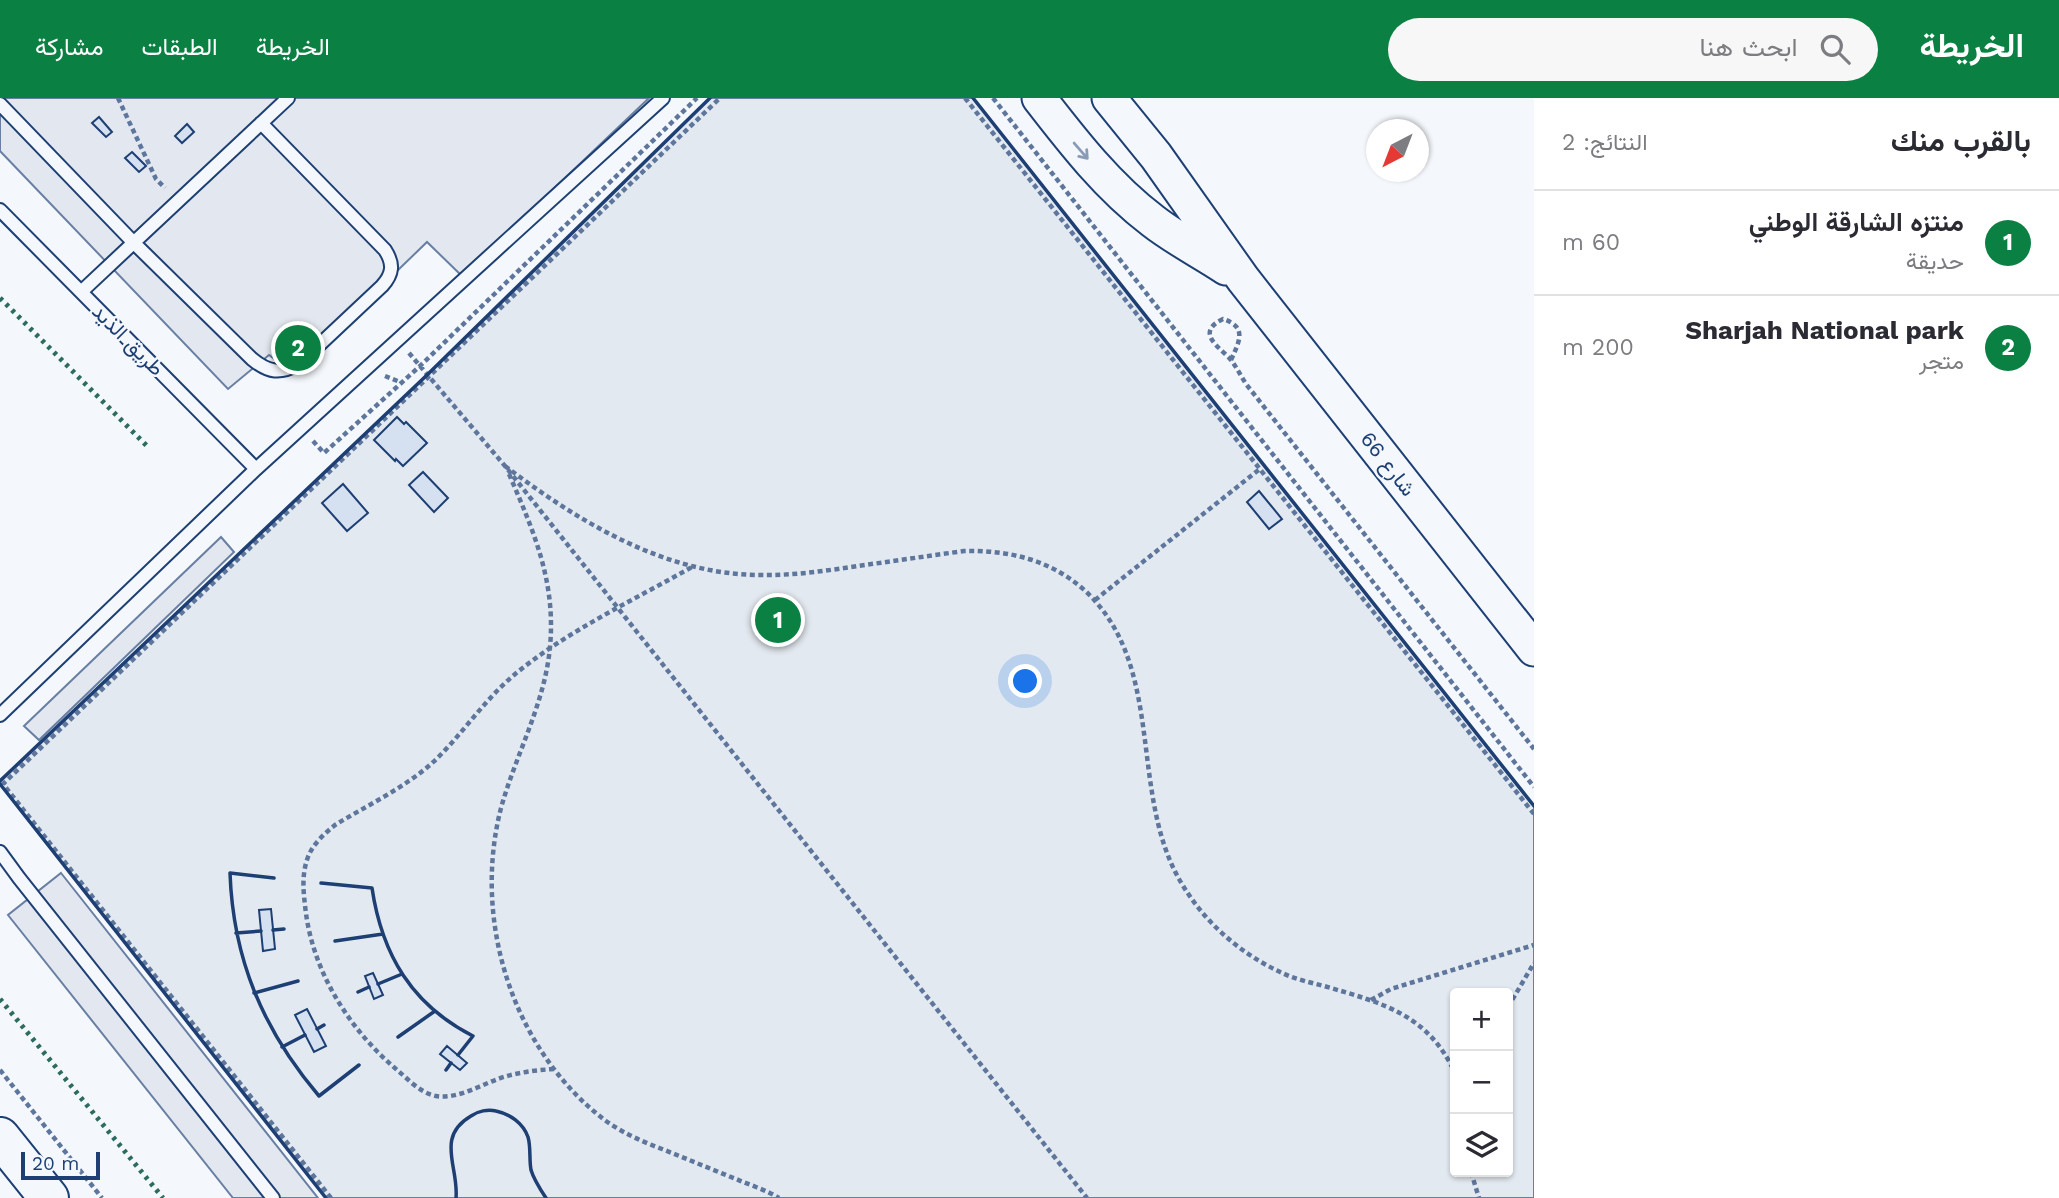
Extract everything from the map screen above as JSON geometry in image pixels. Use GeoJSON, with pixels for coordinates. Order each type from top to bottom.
{"type":"FeatureCollection","features":[{"type":"Feature","properties":{"kind":"highway"},"geometry":{"type":"LineString","coordinates":[[0,1137],[49,1198]]}},
{"type":"Feature","properties":{"kind":"street","name":"شارع 66"},"geometry":{"type":"LineString","coordinates":[[1039,98],[1121,194],[1153,221],[1243,279]]}},
{"type":"Feature","properties":{"kind":"street","name":"شارع 66"},"geometry":{"type":"LineString","coordinates":[[1109,98],[1156,156],[1243,279],[1534,649]]}},
{"type":"Feature","properties":{"kind":"street"},"geometry":{"type":"LineString","coordinates":[[1121,194],[1137,204],[1145,205],[1153,203],[1159,197],[1163,190],[1156,156]]}},
{"type":"Feature","properties":{"kind":"lane"},"geometry":{"type":"LineString","coordinates":[[80,292],[288,98]]}},
{"type":"Feature","properties":{"kind":"lane"},"geometry":{"type":"LineString","coordinates":[[2,711],[300,428],[663,98]]}},
{"type":"Feature","properties":{"kind":"lane"},"geometry":{"type":"LineString","coordinates":[[0,104],[134,243],[262,367],[275,371],[288,370],[299,364],[389,279],[391,259],[261,123]]}},
{"type":"Feature","properties":{"kind":"lane","name":"طريق الذيد"},"geometry":{"type":"LineString","coordinates":[[0,211],[256,469]]}},
{"type":"Feature","properties":{"kind":"lane"},"geometry":{"type":"LineString","coordinates":[[0,852],[273,1198]]}},
{"type":"Feature","properties":{"kind":"lane"},"geometry":{"type":"LineString","coordinates":[[0,866],[19,878]]}},
{"type":"Feature","properties":{"kind":"path"},"geometry":{"type":"LineString","coordinates":[[118,98],[156,179],[178,201]]}},
{"type":"Feature","properties":{"kind":"path"},"geometry":{"type":"LineString","coordinates":[[300,428],[324,453],[420,366],[697,98]]}},
{"type":"Feature","properties":{"kind":"path"},"geometry":{"type":"LineString","coordinates":[[331,1198],[3,783],[720,98]]}},
{"type":"Feature","properties":{"kind":"path"},"geometry":{"type":"LineString","coordinates":[[965,98],[1534,814]]}},
{"type":"Feature","properties":{"kind":"path"},"geometry":{"type":"LineString","coordinates":[[993,98],[1534,787]]}},
{"type":"Feature","properties":{"kind":"path"},"geometry":{"type":"LineString","coordinates":[[1231,360],[1239,341],[1239,331],[1233,322],[1223,319],[1215,323],[1210,332],[1212,342],[1231,360],[1246,384],[1534,749]]}},
{"type":"Feature","properties":{"kind":"path"},"geometry":{"type":"LineString","coordinates":[[398,339],[505,466],[1087,1198]]}},
{"type":"Feature","properties":{"kind":"path"},"geometry":{"type":"LineString","coordinates":[[505,466],[549,499],[595,527],[645,551],[692,566],[754,575],[786,575],[964,551],[993,550],[1021,555],[1048,566],[1073,581],[1095,600],[1113,624],[1127,651],[1135,680],[1158,820],[1166,850],[1195,904],[1230,941],[1264,964],[1292,977],[1371,1000],[1416,1021],[1434,1039],[1450,1061]]}},
{"type":"Feature","properties":{"kind":"path"},"geometry":{"type":"LineString","coordinates":[[505,466],[541,550],[551,615],[550,648],[544,684],[501,808],[493,853],[491,899],[497,944],[510,988],[529,1030],[554,1069],[579,1098],[608,1122],[641,1140],[779,1198]]}},
{"type":"Feature","properties":{"kind":"path"},"geometry":{"type":"LineString","coordinates":[[1095,600],[1261,468]]}},
{"type":"Feature","properties":{"kind":"path"},"geometry":{"type":"LineString","coordinates":[[554,1069],[507,1076],[448,1096],[435,1096],[424,1091],[391,1064],[351,1020],[321,969],[306,914],[303,884],[308,857],[324,834],[335,825],[414,778],[428,766],[497,690],[550,648],[692,566]]}},
{"type":"Feature","properties":{"kind":"path"},"geometry":{"type":"LineString","coordinates":[[1371,1000],[1391,989],[1534,945]]}},
{"type":"Feature","properties":{"kind":"path"},"geometry":{"type":"LineString","coordinates":[[1513,999],[1534,963]]}},
{"type":"Feature","properties":{"kind":"path"},"geometry":{"type":"LineString","coordinates":[[0,1070],[102,1198]]}},
{"type":"Feature","properties":{"kind":"path"},"geometry":{"type":"LineString","coordinates":[[1473,1177],[1479,1198]]}},
{"type":"Feature","properties":{"kind":"shaded area"},"geometry":{"type":"Polygon","coordinates":[[[0,98],[649,98],[462,276],[427,242],[303,362],[281,364],[269,355],[228,389],[0,151],[0,98]]]}},
{"type":"Feature","properties":{"kind":"shaded area"},"geometry":{"type":"Polygon","coordinates":[[[710,98],[973,98],[1534,806],[1534,1198],[326,1198],[0,781],[427,375],[710,98]]]}},
{"type":"Feature","properties":{"kind":"shaded area"},"geometry":{"type":"Polygon","coordinates":[[[221,537],[234,552],[39,740],[24,726],[221,537]]]}},
{"type":"Feature","properties":{"kind":"shaded area"},"geometry":{"type":"Polygon","coordinates":[[[61,873],[318,1198],[233,1198],[8,915],[61,873]]]}},
{"type":"Feature","properties":{"kind":"building"},"geometry":{"type":"Polygon","coordinates":[[[99,117],[112,132],[106,137],[92,123],[99,117]]]}},
{"type":"Feature","properties":{"kind":"building"},"geometry":{"type":"Polygon","coordinates":[[[187,124],[194,132],[182,143],[175,136],[187,124]]]}},
{"type":"Feature","properties":{"kind":"building"},"geometry":{"type":"Polygon","coordinates":[[[132,152],[146,166],[139,172],[125,158],[132,152]]]}},
{"type":"Feature","properties":{"kind":"building"},"geometry":{"type":"Polygon","coordinates":[[[397,417],[404,424],[406,422],[427,443],[403,466],[374,440],[397,417]]]}},
{"type":"Feature","properties":{"kind":"building"},"geometry":{"type":"Polygon","coordinates":[[[423,472],[448,498],[434,512],[409,485],[423,472]]]}},
{"type":"Feature","properties":{"kind":"building"},"geometry":{"type":"Polygon","coordinates":[[[343,484],[368,513],[347,531],[322,503],[343,484]]]}},
{"type":"Feature","properties":{"kind":"building"},"geometry":{"type":"Polygon","coordinates":[[[1259,491],[1282,519],[1269,529],[1247,502],[1259,491]]]}},
{"type":"Feature","properties":{"kind":"building"},"geometry":{"type":"Polygon","coordinates":[[[271,909],[275,949],[263,951],[259,910],[271,909]]]}},
{"type":"Feature","properties":{"kind":"building"},"geometry":{"type":"Polygon","coordinates":[[[373,973],[383,995],[374,999],[365,976],[373,973]]]}},
{"type":"Feature","properties":{"kind":"building"},"geometry":{"type":"Polygon","coordinates":[[[307,1009],[326,1046],[314,1052],[295,1015],[307,1009]]]}},
{"type":"Feature","properties":{"kind":"building"},"geometry":{"type":"Polygon","coordinates":[[[447,1046],[467,1063],[460,1070],[440,1054],[447,1046]]]}},
{"type":"Feature","properties":{"kind":"hedge"},"geometry":{"type":"LineString","coordinates":[[0,298],[149,448]]}},
{"type":"Feature","properties":{"kind":"hedge"},"geometry":{"type":"LineString","coordinates":[[0,999],[163,1198]]}},
{"type":"Feature","properties":{"kind":"wall"},"geometry":{"type":"LineString","coordinates":[[0,781],[427,375],[710,98]]}},
{"type":"Feature","properties":{"kind":"wall"},"geometry":{"type":"LineString","coordinates":[[973,98],[1534,806]]}},
{"type":"Feature","properties":{"kind":"wall"},"geometry":{"type":"LineString","coordinates":[[0,784],[326,1198]]}},
{"type":"Feature","properties":{"kind":"wall"},"geometry":{"type":"LineString","coordinates":[[274,878],[230,873],[237,935],[245,964],[267,1019],[299,1071],[319,1096],[359,1065]]}},
{"type":"Feature","properties":{"kind":"wall"},"geometry":{"type":"LineString","coordinates":[[321,883],[372,888],[383,935],[403,976],[433,1009],[473,1036],[458,1055]]}},
{"type":"Feature","properties":{"kind":"wall"},"geometry":{"type":"LineString","coordinates":[[273,930],[284,929]]}},
{"type":"Feature","properties":{"kind":"wall"},"geometry":{"type":"LineString","coordinates":[[236,933],[261,931]]}},
{"type":"Feature","properties":{"kind":"wall"},"geometry":{"type":"LineString","coordinates":[[335,941],[383,934]]}},
{"type":"Feature","properties":{"kind":"wall"},"geometry":{"type":"LineString","coordinates":[[378,984],[402,974]]}},
{"type":"Feature","properties":{"kind":"wall"},"geometry":{"type":"LineString","coordinates":[[254,993],[298,981]]}},
{"type":"Feature","properties":{"kind":"wall"},"geometry":{"type":"LineString","coordinates":[[358,992],[369,987]]}},
{"type":"Feature","properties":{"kind":"wall"},"geometry":{"type":"LineString","coordinates":[[398,1037],[435,1011]]}},
{"type":"Feature","properties":{"kind":"wall"},"geometry":{"type":"LineString","coordinates":[[317,1029],[324,1025]]}},
{"type":"Feature","properties":{"kind":"wall"},"geometry":{"type":"LineString","coordinates":[[282,1047],[305,1035]]}},
{"type":"Feature","properties":{"kind":"wall"},"geometry":{"type":"LineString","coordinates":[[446,1070],[451,1063]]}},
{"type":"Feature","properties":{"kind":"wall"},"geometry":{"type":"LineString","coordinates":[[456,1198],[451,1153],[454,1133],[460,1124],[471,1116],[490,1110],[506,1114],[523,1127],[529,1141],[531,1170],[546,1198]]}},
{"type":"Feature","properties":{"kind":"place","name":"Sharjah National park"},"geometry":{"type":"Point","coordinates":[298,348]}},
{"type":"Feature","properties":{"kind":"place","name":"منتزه الشارقة الوطني"},"geometry":{"type":"Point","coordinates":[778,620]}}]}
